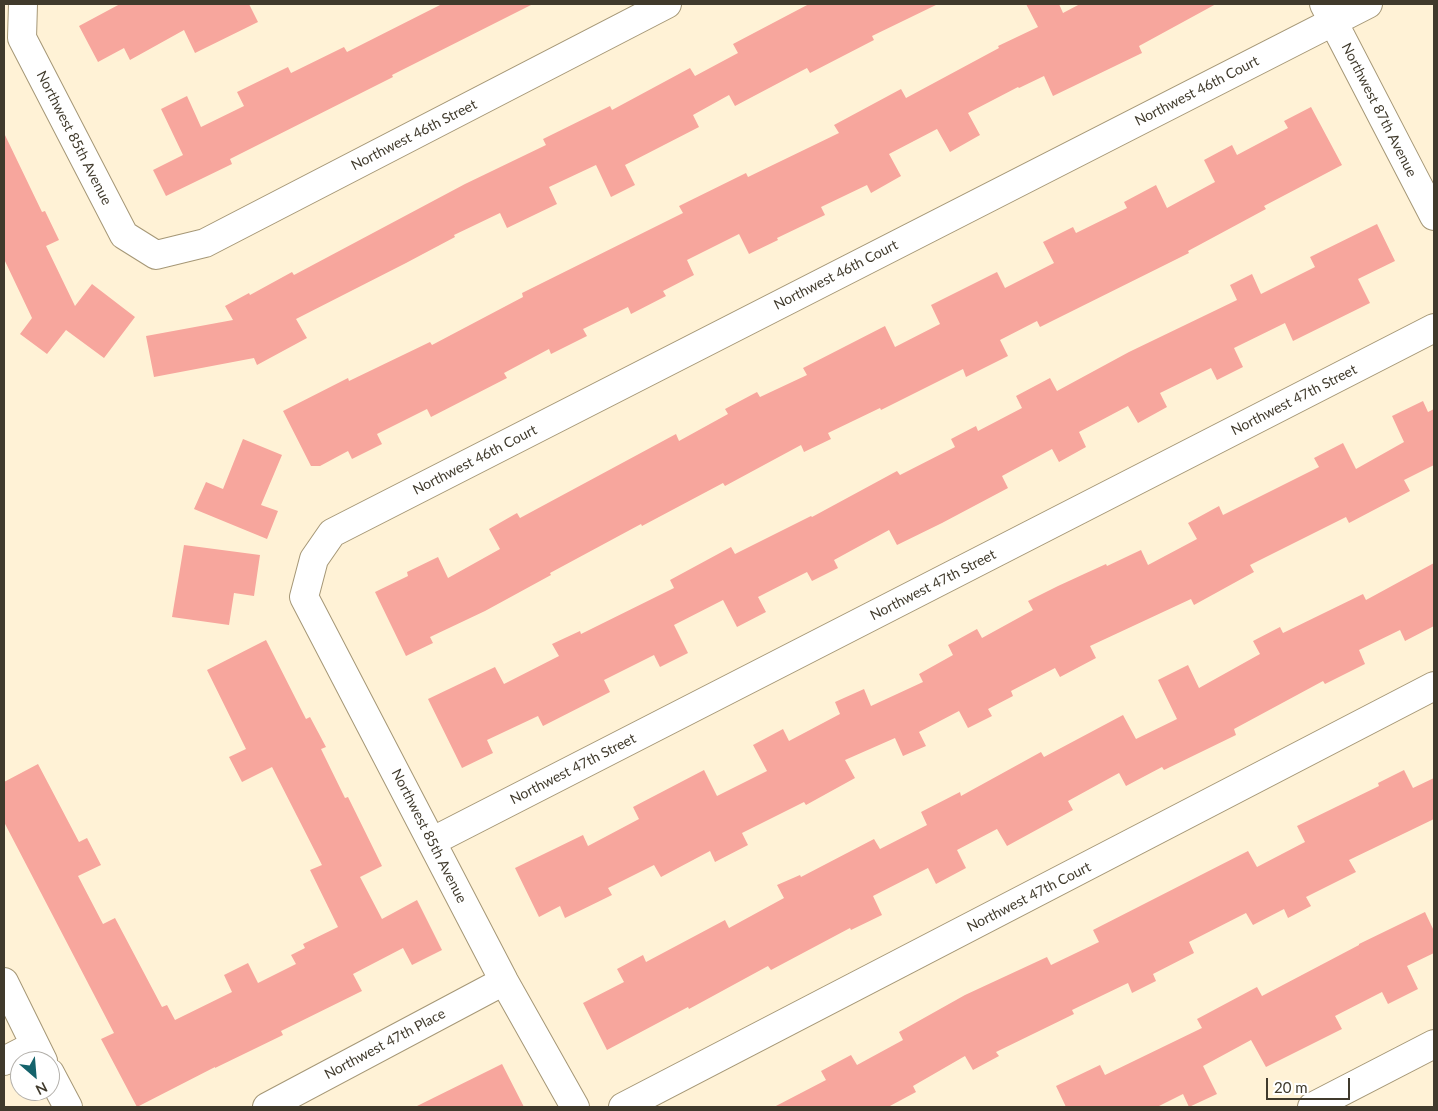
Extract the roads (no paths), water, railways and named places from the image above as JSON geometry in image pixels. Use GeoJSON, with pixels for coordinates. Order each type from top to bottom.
{"type":"FeatureCollection","features":[{"type":"Feature","properties":{"kind":"street","name":"Northwest 85th Avenue"},"geometry":{"type":"LineString","coordinates":[[23,4],[22,38],[124,235],[156,255]]}},
{"type":"Feature","properties":{"kind":"street","name":"Northwest 46th Street"},"geometry":{"type":"LineString","coordinates":[[156,255],[205,243],[667,4]]}},
{"type":"Feature","properties":{"kind":"street","name":"Northwest 46th Court"},"geometry":{"type":"LineString","coordinates":[[314,560],[332,533],[1329,13],[1368,4]]}},
{"type":"Feature","properties":{"kind":"street","name":"Northwest 87th Avenue"},"geometry":{"type":"LineString","coordinates":[[1329,13],[1434,216]]}},
{"type":"Feature","properties":{"kind":"street","name":"Northwest 47th Street"},"geometry":{"type":"LineString","coordinates":[[432,841],[1434,328]]}},
{"type":"Feature","properties":{"kind":"street","name":"Northwest 85th Avenue"},"geometry":{"type":"LineString","coordinates":[[314,560],[304,597],[504,981],[574,1107]]}},
{"type":"Feature","properties":{"kind":"street","name":"Northwest 47th Court"},"geometry":{"type":"LineString","coordinates":[[623,1107],[1434,686]]}},
{"type":"Feature","properties":{"kind":"street","name":"Northwest 47th Place"},"geometry":{"type":"LineString","coordinates":[[267,1107],[504,981]]}},
{"type":"Feature","properties":{"kind":"street"},"geometry":{"type":"LineString","coordinates":[[4,982],[38,1051]]}},
{"type":"Feature","properties":{"kind":"street"},"geometry":{"type":"LineString","coordinates":[[1312,1107],[1434,1044]]}},
{"type":"Feature","properties":{"kind":"street"},"geometry":{"type":"LineString","coordinates":[[60,1092],[68,1107]]}}]}
